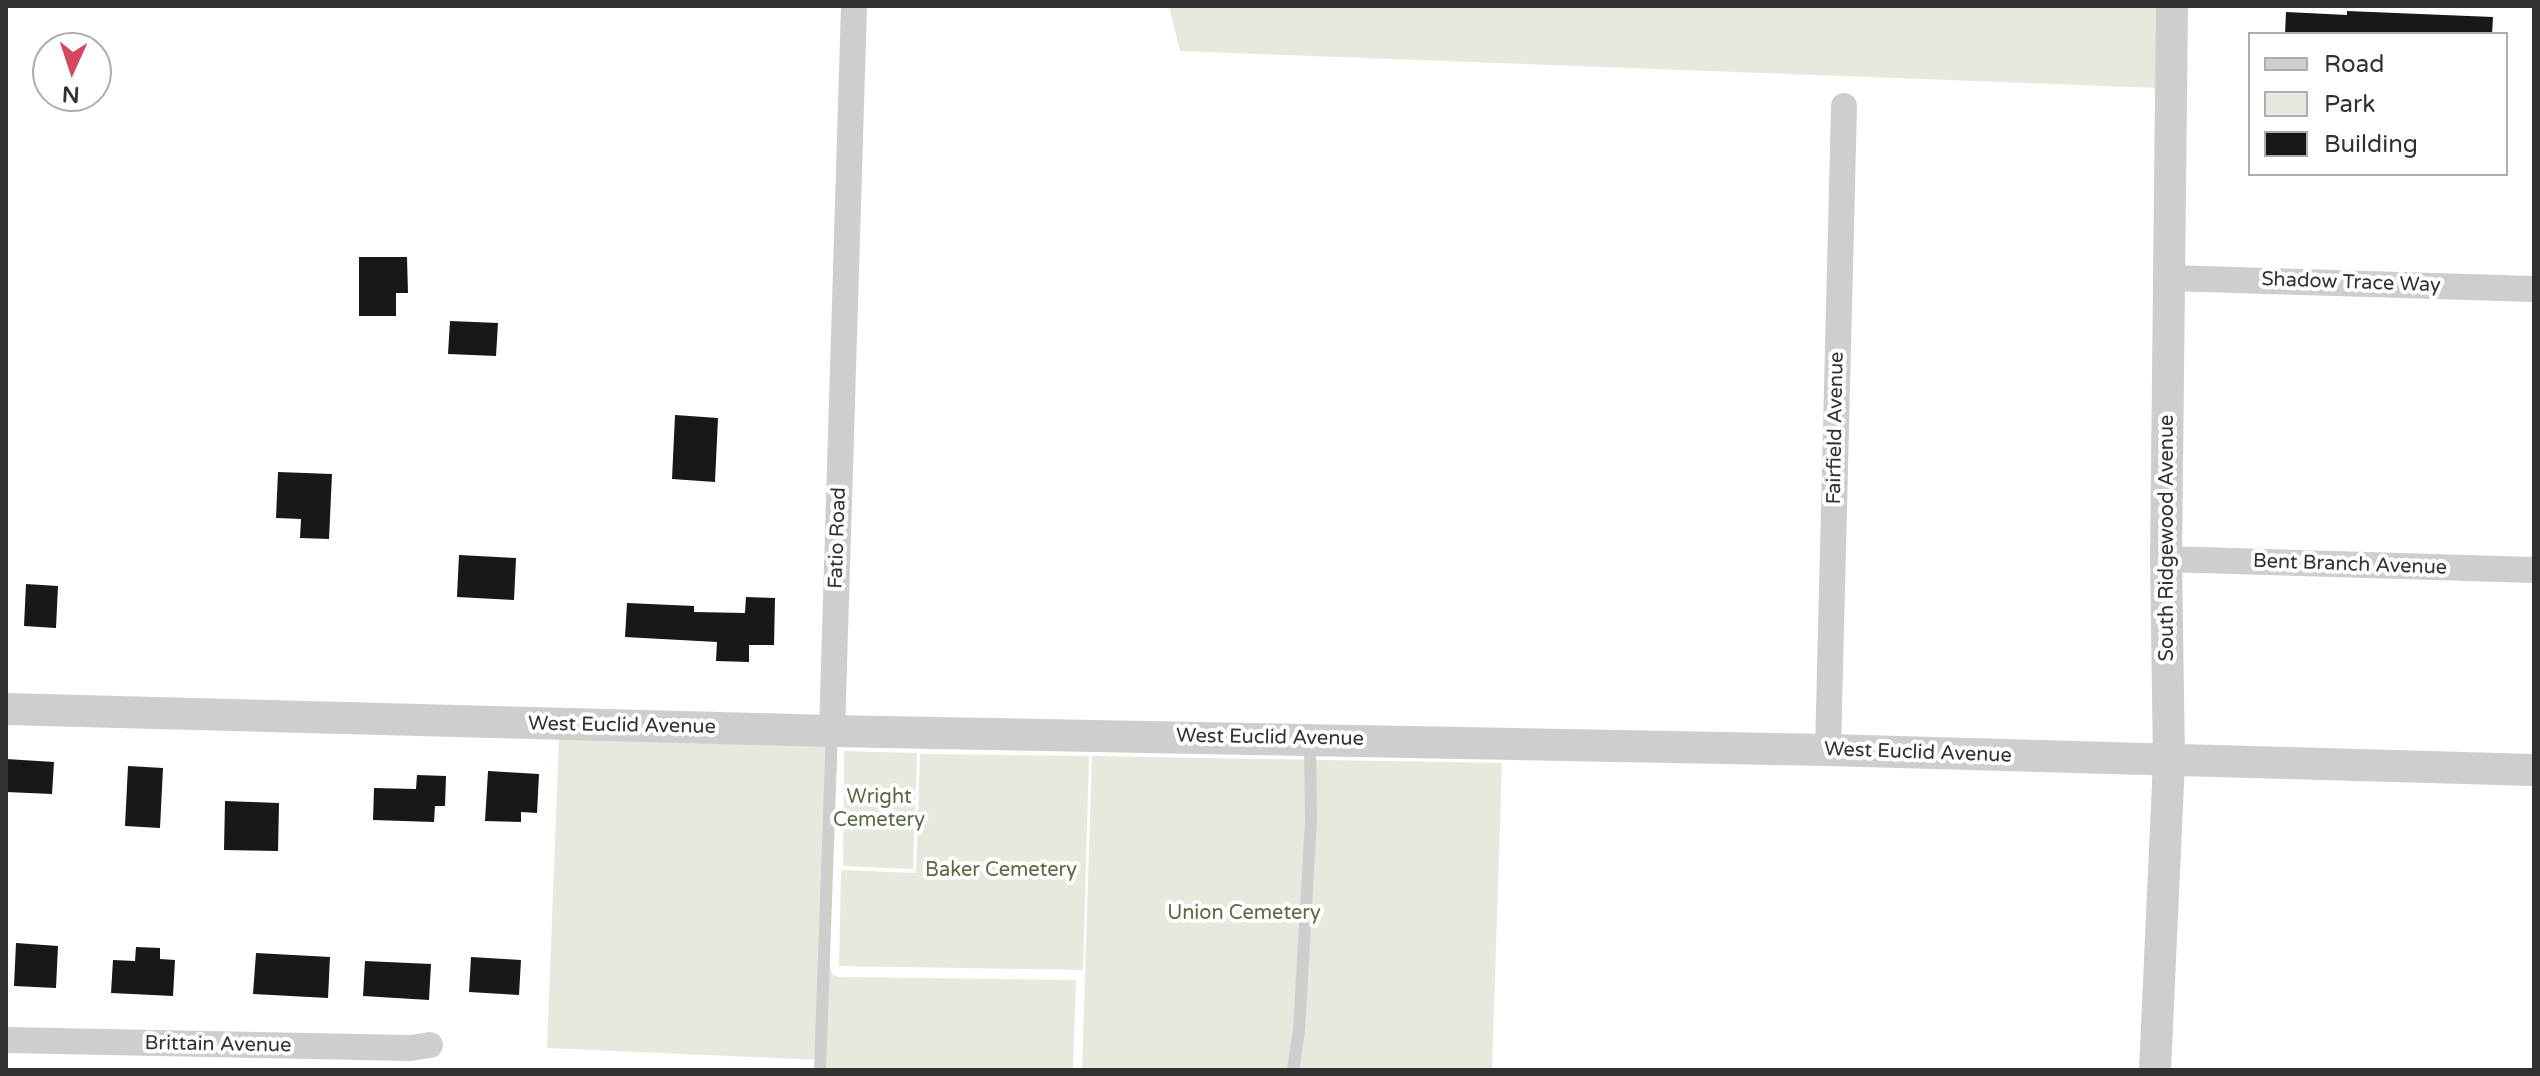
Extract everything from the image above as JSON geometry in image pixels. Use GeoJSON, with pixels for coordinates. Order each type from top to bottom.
{"type":"FeatureCollection","features":[{"type":"Feature","properties":{"kind":"street","name":"Fatio Road"},"geometry":{"type":"LineString","coordinates":[[832,731],[854,6]]}},
{"type":"Feature","properties":{"kind":"street","name":"South Ridgewood Avenue"},"geometry":{"type":"LineString","coordinates":[[2155,1070],[2169,761],[2166,559],[2172,6]]}},
{"type":"Feature","properties":{"kind":"street","name":"Fairfield Avenue"},"geometry":{"type":"LineString","coordinates":[[1828,750],[1844,106]]}},
{"type":"Feature","properties":{"kind":"street","name":"Shadow Trace Way"},"geometry":{"type":"LineString","coordinates":[[2169,278],[2534,289]]}},
{"type":"Feature","properties":{"kind":"street","name":"Bent Branch Avenue"},"geometry":{"type":"LineString","coordinates":[[2166,559],[2534,570]]}},
{"type":"Feature","properties":{"kind":"street","name":"West Euclid Avenue"},"geometry":{"type":"LineString","coordinates":[[6,709],[832,731],[1828,750],[2534,770]]}},
{"type":"Feature","properties":{"kind":"street","name":"Brittain Avenue"},"geometry":{"type":"LineString","coordinates":[[6,1040],[410,1048],[430,1045]]}},
{"type":"Feature","properties":{"kind":"lane","name":"Fatio Road"},"geometry":{"type":"LineString","coordinates":[[820,1070],[832,731]]}},
{"type":"Feature","properties":{"kind":"lane"},"geometry":{"type":"LineString","coordinates":[[1293,1070],[1299,1030],[1311,820],[1310,739]]}},
{"type":"Feature","properties":{"kind":"green space"},"geometry":{"type":"Polygon","coordinates":[[[1169,6],[2161,6],[2160,88],[1180,51],[1169,6]]]}},
{"type":"Feature","properties":{"kind":"green space"},"geometry":{"type":"Polygon","coordinates":[[[559,737],[838,744],[835,751],[829,966],[833,975],[1076,980],[1073,1070],[821,1070],[821,1060],[547,1048],[559,737]]]}},
{"type":"Feature","properties":{"kind":"green space","name":"Wright Cemetery"},"geometry":{"type":"Polygon","coordinates":[[[844,751],[917,753],[913,869],[843,866],[844,751]]]}},
{"type":"Feature","properties":{"kind":"green space","name":"Baker Cemetery"},"geometry":{"type":"Polygon","coordinates":[[[920,754],[1089,756],[1083,970],[839,966],[841,870],[916,873],[920,754]]]}},
{"type":"Feature","properties":{"kind":"green space","name":"Union Cemetery"},"geometry":{"type":"Polygon","coordinates":[[[1092,756],[1502,763],[1492,1070],[1082,1070],[1092,756]]]}},
{"type":"Feature","properties":{"kind":"building"},"geometry":{"type":"Polygon","coordinates":[[[2347,11],[2493,17],[2492,32],[2285,32],[2286,12],[2347,15],[2347,11]]]}},
{"type":"Feature","properties":{"kind":"building"},"geometry":{"type":"Polygon","coordinates":[[[359,257],[407,257],[408,293],[396,293],[396,316],[359,316],[359,257]]]}},
{"type":"Feature","properties":{"kind":"building"},"geometry":{"type":"Polygon","coordinates":[[[450,321],[498,323],[496,356],[448,354],[450,321]]]}},
{"type":"Feature","properties":{"kind":"building"},"geometry":{"type":"Polygon","coordinates":[[[675,415],[718,418],[715,482],[672,479],[675,415]]]}},
{"type":"Feature","properties":{"kind":"building"},"geometry":{"type":"Polygon","coordinates":[[[278,472],[332,474],[329,539],[300,538],[301,519],[276,518],[278,472]]]}},
{"type":"Feature","properties":{"kind":"building"},"geometry":{"type":"Polygon","coordinates":[[[459,555],[516,558],[514,600],[457,597],[459,555]]]}},
{"type":"Feature","properties":{"kind":"building"},"geometry":{"type":"Polygon","coordinates":[[[26,584],[58,586],[56,628],[24,626],[26,584]]]}},
{"type":"Feature","properties":{"kind":"building"},"geometry":{"type":"Polygon","coordinates":[[[746,597],[775,598],[774,645],[749,645],[749,662],[716,661],[717,642],[625,637],[627,603],[694,606],[694,612],[745,613],[746,597]]]}},
{"type":"Feature","properties":{"kind":"building"},"geometry":{"type":"Polygon","coordinates":[[[6,759],[54,762],[52,794],[6,792],[6,759]]]}},
{"type":"Feature","properties":{"kind":"building"},"geometry":{"type":"Polygon","coordinates":[[[128,766],[163,768],[160,828],[125,826],[128,766]]]}},
{"type":"Feature","properties":{"kind":"building"},"geometry":{"type":"Polygon","coordinates":[[[488,771],[539,774],[537,813],[521,812],[521,822],[485,821],[488,771]]]}},
{"type":"Feature","properties":{"kind":"building"},"geometry":{"type":"Polygon","coordinates":[[[417,775],[446,776],[445,806],[435,806],[434,822],[373,820],[374,788],[416,789],[417,775]]]}},
{"type":"Feature","properties":{"kind":"building"},"geometry":{"type":"Polygon","coordinates":[[[225,801],[279,803],[278,851],[224,850],[225,801]]]}},
{"type":"Feature","properties":{"kind":"building"},"geometry":{"type":"Polygon","coordinates":[[[16,943],[58,946],[56,988],[14,986],[16,943]]]}},
{"type":"Feature","properties":{"kind":"building"},"geometry":{"type":"Polygon","coordinates":[[[136,947],[160,948],[160,959],[175,960],[173,996],[111,993],[113,960],[135,961],[136,947]]]}},
{"type":"Feature","properties":{"kind":"building"},"geometry":{"type":"Polygon","coordinates":[[[256,953],[330,957],[328,998],[253,994],[256,953]]]}},
{"type":"Feature","properties":{"kind":"building"},"geometry":{"type":"Polygon","coordinates":[[[471,957],[521,960],[519,995],[469,992],[471,957]]]}},
{"type":"Feature","properties":{"kind":"building"},"geometry":{"type":"Polygon","coordinates":[[[365,961],[431,964],[429,1000],[363,996],[365,961]]]}}]}
